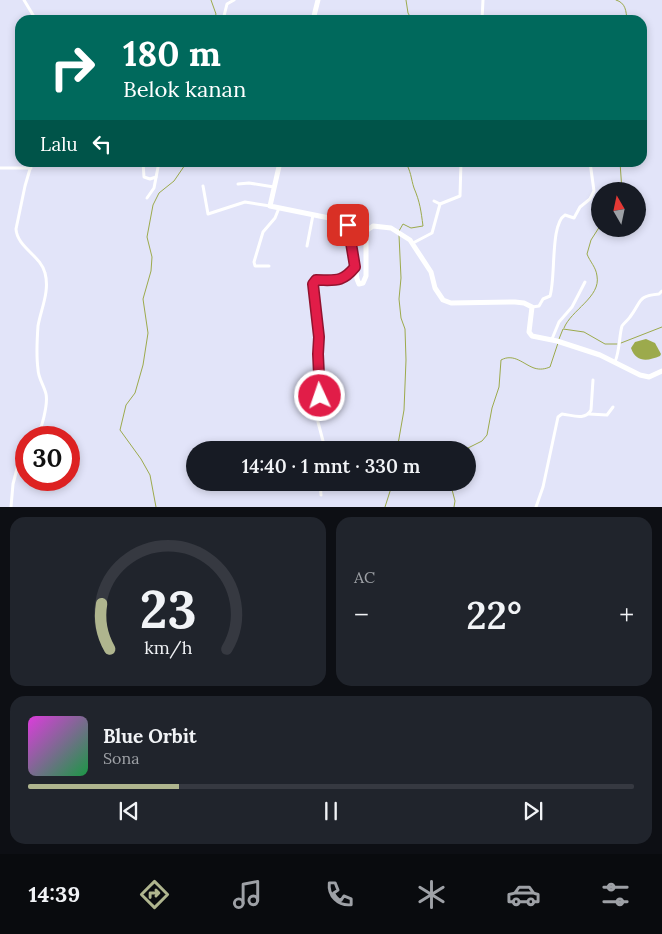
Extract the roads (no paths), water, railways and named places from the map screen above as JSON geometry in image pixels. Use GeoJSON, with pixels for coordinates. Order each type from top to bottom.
{"type":"FeatureCollection","features":[{"type":"Feature","properties":{"kind":"street"},"geometry":{"type":"LineString","coordinates":[[24,0],[33,15]]}},
{"type":"Feature","properties":{"kind":"street"},"geometry":{"type":"LineString","coordinates":[[224,15],[227,4],[234,0]]}},
{"type":"Feature","properties":{"kind":"street"},"geometry":{"type":"LineString","coordinates":[[314,15],[318,0]]}},
{"type":"Feature","properties":{"kind":"street"},"geometry":{"type":"LineString","coordinates":[[482,15],[483,0]]}},
{"type":"Feature","properties":{"kind":"street"},"geometry":{"type":"LineString","coordinates":[[143,167],[144,177],[150,179],[157,177]]}},
{"type":"Feature","properties":{"kind":"street"},"geometry":{"type":"LineString","coordinates":[[147,198],[153,191],[158,167]]}},
{"type":"Feature","properties":{"kind":"street"},"geometry":{"type":"LineString","coordinates":[[270,206],[279,167]]}},
{"type":"Feature","properties":{"kind":"street"},"geometry":{"type":"LineString","coordinates":[[434,201],[440,204],[460,195],[461,167]]}},
{"type":"Feature","properties":{"kind":"street"},"geometry":{"type":"LineString","coordinates":[[203,186],[208,214],[245,202],[344,221],[348,225],[358,282],[360,284],[363,283],[366,276],[365,232],[371,226],[380,225],[404,234],[413,243],[431,272],[435,288],[443,300],[451,303],[515,302],[524,303],[532,307],[539,306],[543,299],[550,296],[554,281],[555,236],[562,217],[564,215],[574,218],[580,207],[592,196],[594,189],[591,167]]}},
{"type":"Feature","properties":{"kind":"street"},"geometry":{"type":"LineString","coordinates":[[0,168],[31,168],[25,186],[16,233],[40,260],[46,278],[37,344],[37,368],[46,400],[41,426]]}},
{"type":"Feature","properties":{"kind":"street"},"geometry":{"type":"LineString","coordinates":[[238,184],[249,183],[274,187]]}},
{"type":"Feature","properties":{"kind":"street"},"geometry":{"type":"LineString","coordinates":[[413,243],[432,233],[440,204]]}},
{"type":"Feature","properties":{"kind":"street"},"geometry":{"type":"LineString","coordinates":[[269,266],[257,267],[254,262],[263,232],[275,218],[279,207]]}},
{"type":"Feature","properties":{"kind":"street"},"geometry":{"type":"LineString","coordinates":[[307,246],[313,214]]}},
{"type":"Feature","properties":{"kind":"street"},"geometry":{"type":"LineString","coordinates":[[323,441],[318,422],[320,396],[319,337],[313,284],[316,280],[345,278],[355,267]]}},
{"type":"Feature","properties":{"kind":"street"},"geometry":{"type":"LineString","coordinates":[[552,340],[559,322],[572,307],[585,282]]}},
{"type":"Feature","properties":{"kind":"street"},"geometry":{"type":"LineString","coordinates":[[616,362],[623,326],[642,298],[648,295],[659,294],[662,291]]}},
{"type":"Feature","properties":{"kind":"street"},"geometry":{"type":"LineString","coordinates":[[532,307],[530,334],[532,336],[594,353],[616,362],[635,374],[647,377],[662,371]]}},
{"type":"Feature","properties":{"kind":"street"},"geometry":{"type":"LineString","coordinates":[[589,414],[591,410],[593,380]]}},
{"type":"Feature","properties":{"kind":"street"},"geometry":{"type":"LineString","coordinates":[[536,506],[543,487],[558,416],[562,414],[583,417],[589,414],[607,415],[613,407]]}},
{"type":"Feature","properties":{"kind":"street"},"geometry":{"type":"LineString","coordinates":[[11,506],[15,476]]}},
{"type":"Feature","properties":{"kind":"street"},"geometry":{"type":"LineString","coordinates":[[321,491],[321,495]]}},
{"type":"Feature","properties":{"kind":"waterway"},"geometry":{"type":"LineString","coordinates":[[211,0],[216,15]]}},
{"type":"Feature","properties":{"kind":"waterway"},"geometry":{"type":"LineString","coordinates":[[406,0],[409,15]]}},
{"type":"Feature","properties":{"kind":"waterway"},"geometry":{"type":"LineString","coordinates":[[616,0],[624,5],[626,15]]}},
{"type":"Feature","properties":{"kind":"waterway"},"geometry":{"type":"LineString","coordinates":[[156,507],[150,475],[120,430],[126,405],[135,393],[143,365],[148,333],[143,299],[151,271],[152,257],[147,237],[153,205],[159,193],[174,181],[184,167]]}},
{"type":"Feature","properties":{"kind":"waterway"},"geometry":{"type":"LineString","coordinates":[[399,231],[403,224],[411,228],[423,226],[419,202],[408,167]]}},
{"type":"Feature","properties":{"kind":"waterway"},"geometry":{"type":"LineString","coordinates":[[620,167],[621,182]]}},
{"type":"Feature","properties":{"kind":"waterway"},"geometry":{"type":"LineString","coordinates":[[399,235],[401,278],[399,299],[401,318],[405,329],[406,360],[404,410],[399,441]]}},
{"type":"Feature","properties":{"kind":"waterway"},"geometry":{"type":"LineString","coordinates":[[564,328],[590,297],[597,284],[597,276],[587,254],[592,238]]}},
{"type":"Feature","properties":{"kind":"waterway"},"geometry":{"type":"LineString","coordinates":[[621,343],[662,327]]}},
{"type":"Feature","properties":{"kind":"waterway"},"geometry":{"type":"LineString","coordinates":[[559,339],[563,329],[584,332],[605,344],[617,344]]}},
{"type":"Feature","properties":{"kind":"waterway"},"geometry":{"type":"LineString","coordinates":[[476,444],[487,435],[492,408],[499,387],[501,360],[514,358],[534,368],[550,367],[558,343]]}},
{"type":"Feature","properties":{"kind":"waterway"},"geometry":{"type":"LineString","coordinates":[[385,507],[390,491]]}},
{"type":"Feature","properties":{"kind":"waterway"},"geometry":{"type":"LineString","coordinates":[[452,491],[455,501],[454,507]]}}]}
